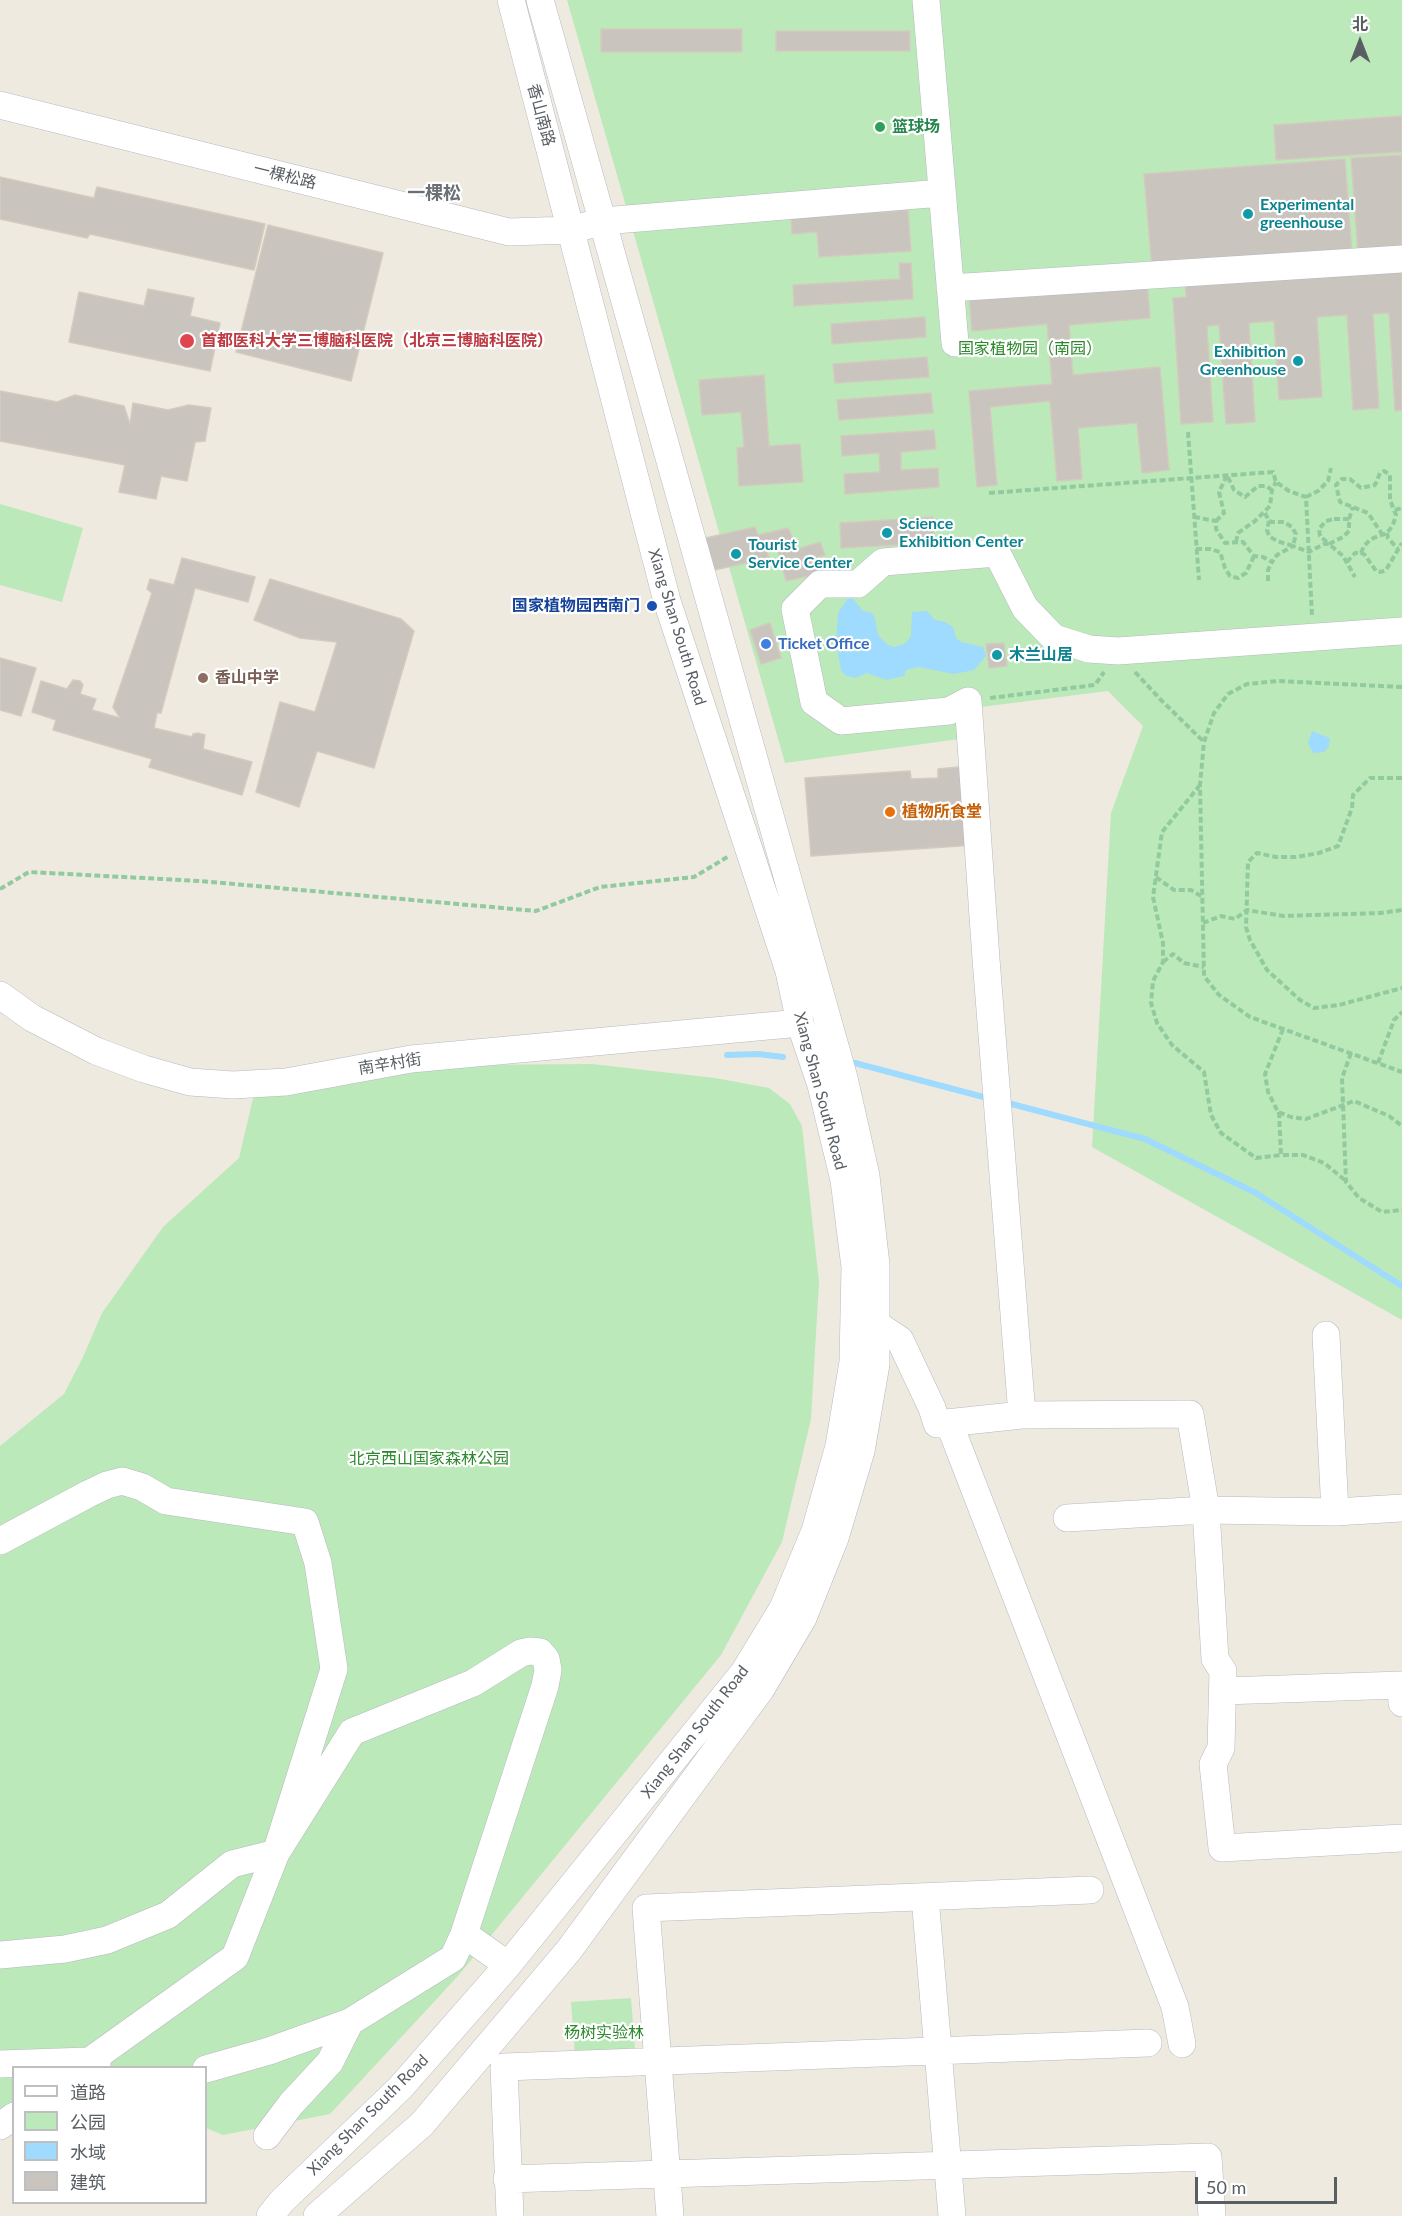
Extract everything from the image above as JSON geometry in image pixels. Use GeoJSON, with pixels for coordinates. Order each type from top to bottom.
{"type":"FeatureCollection","features":[{"type":"Feature","properties":{"kind":"street","name":"香山南路"},"geometry":{"type":"LineString","coordinates":[[511,0],[571,230]]}},
{"type":"Feature","properties":{"kind":"street","name":"香山南路"},"geometry":{"type":"LineString","coordinates":[[540,0],[603,221]]}},
{"type":"Feature","properties":{"kind":"street"},"geometry":{"type":"LineString","coordinates":[[926,0],[955,343]]}},
{"type":"Feature","properties":{"kind":"street","name":"一棵松路"},"geometry":{"type":"LineString","coordinates":[[0,105],[509,232],[571,230],[603,221],[941,193]]}},
{"type":"Feature","properties":{"kind":"street","name":"Xiang Shan South Road"},"geometry":{"type":"LineString","coordinates":[[317,2216],[422,2124],[569,1950],[761,1689],[803,1618],[835,1538],[861,1451],[876,1364],[876,1265],[866,1176],[844,1078],[603,221]]}},
{"type":"Feature","properties":{"kind":"street","name":"Xiang Shan South Road"},"geometry":{"type":"LineString","coordinates":[[284,2211],[400,2088],[508,1965],[744,1672],[783,1608],[815,1531],[839,1446],[853,1362],[855,1268],[844,1180],[821,1085],[800,1023],[789,971],[667,601],[571,230]]}},
{"type":"Feature","properties":{"kind":"street"},"geometry":{"type":"LineString","coordinates":[[950,288],[1402,259]]}},
{"type":"Feature","properties":{"kind":"street"},"geometry":{"type":"LineString","coordinates":[[1023,1415],[968,701],[949,711],[841,721],[814,702],[795,609],[820,584],[858,584],[883,562],[997,553],[1025,608],[1054,638],[1089,649],[1118,651],[1402,631]]}},
{"type":"Feature","properties":{"kind":"street","name":"南辛村街"},"geometry":{"type":"LineString","coordinates":[[0,995],[32,1018],[96,1051],[144,1069],[190,1082],[232,1085],[286,1082],[411,1059],[800,1023]]}},
{"type":"Feature","properties":{"kind":"street"},"geometry":{"type":"LineString","coordinates":[[876,1324],[900,1340],[932,1407],[937,1424],[1023,1415],[1190,1414],[1206,1510],[1215,1659],[1223,1671],[1221,1748],[1213,1764],[1222,1848],[1402,1838]]}},
{"type":"Feature","properties":{"kind":"street"},"geometry":{"type":"LineString","coordinates":[[1326,1335],[1335,1512]]}},
{"type":"Feature","properties":{"kind":"street"},"geometry":{"type":"LineString","coordinates":[[949,1423],[1175,2007],[1182,2044]]}},
{"type":"Feature","properties":{"kind":"street"},"geometry":{"type":"LineString","coordinates":[[0,1541],[97,1490],[122,1481],[142,1487],[166,1501],[305,1522],[318,1563],[334,1669],[276,1852],[236,1957],[92,2065],[0,2064]]}},
{"type":"Feature","properties":{"kind":"street"},"geometry":{"type":"LineString","coordinates":[[1067,1518],[1206,1510],[1335,1512],[1402,1509]]}},
{"type":"Feature","properties":{"kind":"street"},"geometry":{"type":"LineString","coordinates":[[0,1955],[65,1949],[107,1940],[168,1915],[232,1864],[276,1852],[352,1732],[473,1683],[521,1653],[540,1652],[546,1659],[548,1670],[545,1686],[465,1934],[453,1958],[350,2022],[269,2051],[207,2070]]}},
{"type":"Feature","properties":{"kind":"street"},"geometry":{"type":"LineString","coordinates":[[1223,1691],[1401,1685],[1402,1703]]}},
{"type":"Feature","properties":{"kind":"street"},"geometry":{"type":"LineString","coordinates":[[670,2216],[646,1908],[1090,1890]]}},
{"type":"Feature","properties":{"kind":"street"},"geometry":{"type":"LineString","coordinates":[[925,1897],[952,2216]]}},
{"type":"Feature","properties":{"kind":"street"},"geometry":{"type":"LineString","coordinates":[[465,1934],[508,1965]]}},
{"type":"Feature","properties":{"kind":"street"},"geometry":{"type":"LineString","coordinates":[[267,2136],[291,2104],[330,2061],[350,2022]]}},
{"type":"Feature","properties":{"kind":"street"},"geometry":{"type":"LineString","coordinates":[[510,2216],[504,2067],[1148,2043]]}},
{"type":"Feature","properties":{"kind":"street"},"geometry":{"type":"LineString","coordinates":[[507,2179],[1208,2157],[1212,2216]]}},
{"type":"Feature","properties":{"kind":"path"},"geometry":{"type":"LineString","coordinates":[[1188,432],[1198,580]]}},
{"type":"Feature","properties":{"kind":"path"},"geometry":{"type":"LineString","coordinates":[[989,493],[1273,472],[1276,482],[1289,492],[1306,496],[1318,492],[1328,481],[1331,468]]}},
{"type":"Feature","properties":{"kind":"path"},"geometry":{"type":"LineString","coordinates":[[1336,484],[1342,479],[1350,480],[1361,488],[1368,488],[1375,485],[1380,472],[1384,471],[1390,475],[1390,500],[1396,514],[1393,525],[1387,533],[1371,539],[1361,553]]}},
{"type":"Feature","properties":{"kind":"path"},"geometry":{"type":"LineString","coordinates":[[1227,475],[1234,490],[1245,497],[1258,486],[1266,486],[1272,490]]}},
{"type":"Feature","properties":{"kind":"path"},"geometry":{"type":"LineString","coordinates":[[1225,543],[1216,529],[1216,521],[1224,513],[1219,492],[1227,475]]}},
{"type":"Feature","properties":{"kind":"path"},"geometry":{"type":"LineString","coordinates":[[1328,481],[1336,484]]}},
{"type":"Feature","properties":{"kind":"path"},"geometry":{"type":"LineString","coordinates":[[1236,542],[1238,533],[1265,513],[1270,506],[1272,490],[1276,482]]}},
{"type":"Feature","properties":{"kind":"path"},"geometry":{"type":"LineString","coordinates":[[1336,484],[1340,502],[1368,513],[1382,534]]}},
{"type":"Feature","properties":{"kind":"path"},"geometry":{"type":"LineString","coordinates":[[1306,496],[1314,638]]}},
{"type":"Feature","properties":{"kind":"path"},"geometry":{"type":"LineString","coordinates":[[1265,513],[1269,520],[1267,530],[1269,536],[1309,552],[1324,544],[1329,544],[1350,531],[1348,519],[1353,507]]}},
{"type":"Feature","properties":{"kind":"path"},"geometry":{"type":"LineString","coordinates":[[1395,510],[1402,508]]}},
{"type":"Feature","properties":{"kind":"path"},"geometry":{"type":"LineString","coordinates":[[1194,517],[1216,521]]}},
{"type":"Feature","properties":{"kind":"path"},"geometry":{"type":"LineString","coordinates":[[1348,519],[1326,521],[1319,529],[1320,536],[1347,562],[1355,577]]}},
{"type":"Feature","properties":{"kind":"path"},"geometry":{"type":"LineString","coordinates":[[1268,581],[1268,570],[1272,562],[1277,555],[1293,546],[1296,534],[1292,527],[1284,522],[1269,520]]}},
{"type":"Feature","properties":{"kind":"path"},"geometry":{"type":"LineString","coordinates":[[1387,533],[1388,538],[1398,549]]}},
{"type":"Feature","properties":{"kind":"path"},"geometry":{"type":"LineString","coordinates":[[1225,543],[1243,542],[1254,556],[1263,557],[1272,562]]}},
{"type":"Feature","properties":{"kind":"path"},"geometry":{"type":"LineString","coordinates":[[1225,543],[1220,552],[1224,568],[1230,576],[1238,578],[1246,573],[1254,556]]}},
{"type":"Feature","properties":{"kind":"path"},"geometry":{"type":"LineString","coordinates":[[1347,562],[1355,553],[1361,553],[1376,571],[1381,572],[1386,570],[1402,543]]}},
{"type":"Feature","properties":{"kind":"path"},"geometry":{"type":"LineString","coordinates":[[1196,549],[1220,552]]}},
{"type":"Feature","properties":{"kind":"path"},"geometry":{"type":"LineString","coordinates":[[968,701],[1095,685],[1118,651],[1160,699],[1204,742]]}},
{"type":"Feature","properties":{"kind":"path"},"geometry":{"type":"LineString","coordinates":[[1402,687],[1278,681],[1247,684],[1228,694],[1214,713],[1204,742],[1200,785],[1204,976],[1219,995],[1250,1017],[1402,1072]]}},
{"type":"Feature","properties":{"kind":"path"},"geometry":{"type":"LineString","coordinates":[[1402,778],[1370,778],[1353,795],[1352,808],[1338,846],[1319,853],[1296,857],[1276,857],[1257,853],[1248,862],[1246,927],[1250,940],[1267,970],[1300,1000],[1314,1008],[1339,1005],[1402,988]]}},
{"type":"Feature","properties":{"kind":"path"},"geometry":{"type":"LineString","coordinates":[[1200,785],[1162,832],[1153,897],[1163,943],[1162,962],[1153,981],[1151,1003],[1157,1023],[1172,1045],[1204,1072],[1211,1115],[1221,1133],[1256,1158],[1303,1155],[1314,1159],[1346,1182],[1359,1198],[1382,1212],[1402,1210]]}},
{"type":"Feature","properties":{"kind":"path"},"geometry":{"type":"LineString","coordinates":[[0,889],[29,872],[200,881],[536,911],[600,887],[694,878],[748,845]]}},
{"type":"Feature","properties":{"kind":"path"},"geometry":{"type":"LineString","coordinates":[[1155,876],[1174,890],[1191,890],[1203,897]]}},
{"type":"Feature","properties":{"kind":"path"},"geometry":{"type":"LineString","coordinates":[[1203,923],[1221,916],[1235,919],[1247,910],[1283,916],[1381,913],[1402,910]]}},
{"type":"Feature","properties":{"kind":"path"},"geometry":{"type":"LineString","coordinates":[[1162,962],[1173,954],[1184,963],[1204,967]]}},
{"type":"Feature","properties":{"kind":"path"},"geometry":{"type":"LineString","coordinates":[[1378,1063],[1394,1020],[1402,1012]]}},
{"type":"Feature","properties":{"kind":"path"},"geometry":{"type":"LineString","coordinates":[[1281,1155],[1278,1112],[1268,1092],[1265,1074],[1283,1029]]}},
{"type":"Feature","properties":{"kind":"path"},"geometry":{"type":"LineString","coordinates":[[1346,1182],[1342,1078],[1351,1053]]}},
{"type":"Feature","properties":{"kind":"path"},"geometry":{"type":"LineString","coordinates":[[1278,1112],[1306,1119],[1354,1101],[1389,1116],[1402,1126]]}},
{"type":"Feature","properties":{"kind":"green space","name":"国家植物园（南园）"},"geometry":{"type":"Polygon","coordinates":[[[567,0],[1402,0],[1402,1320],[1092,1147],[1111,813],[1143,726],[1108,691],[981,707],[981,736],[785,763],[567,0]]]}},
{"type":"Feature","properties":{"kind":"green space"},"geometry":{"type":"Polygon","coordinates":[[[0,504],[83,528],[62,602],[0,585],[0,504]]]}},
{"type":"Feature","properties":{"kind":"green space","name":"北京西山国家森林公园"},"geometry":{"type":"Polygon","coordinates":[[[592,1064],[715,1078],[769,1088],[790,1104],[802,1126],[819,1282],[811,1419],[782,1542],[721,1655],[458,1976],[330,2114],[223,2135],[207,2128],[207,2066],[12,2066],[12,2135],[0,2134],[0,1446],[64,1394],[102,1313],[163,1227],[239,1158],[255,1090],[458,1065],[592,1064]]]}},
{"type":"Feature","properties":{"kind":"green space","name":"杨树实验林"},"geometry":{"type":"Polygon","coordinates":[[[631,1998],[636,2063],[576,2068],[571,2002],[631,1998]]]}},
{"type":"Feature","properties":{"kind":"water"},"geometry":{"type":"Polygon","coordinates":[[[852,598],[863,611],[872,613],[878,635],[888,645],[895,647],[906,643],[911,636],[912,612],[927,611],[935,620],[953,627],[956,638],[961,642],[983,647],[986,656],[974,670],[954,674],[918,667],[906,670],[904,676],[886,680],[867,673],[856,678],[846,676],[841,670],[836,642],[838,613],[847,599],[852,598]]]}},
{"type":"Feature","properties":{"kind":"water"},"geometry":{"type":"Polygon","coordinates":[[[1312,731],[1330,738],[1329,746],[1324,752],[1313,753],[1308,743],[1312,731]]]}},
{"type":"Feature","properties":{"kind":"building"},"geometry":{"type":"Polygon","coordinates":[[[601,29],[742,29],[742,52],[601,52],[601,29]]]}},
{"type":"Feature","properties":{"kind":"building"},"geometry":{"type":"Polygon","coordinates":[[[776,31],[910,31],[910,51],[776,51],[776,31]]]}},
{"type":"Feature","properties":{"kind":"building"},"geometry":{"type":"Polygon","coordinates":[[[1402,116],[1402,152],[1276,160],[1274,125],[1402,116]]]}},
{"type":"Feature","properties":{"kind":"building"},"geometry":{"type":"Polygon","coordinates":[[[1402,155],[1402,250],[1358,253],[1351,158],[1402,155]]]}},
{"type":"Feature","properties":{"kind":"building","name":"Experimental greenhouse"},"geometry":{"type":"Polygon","coordinates":[[[1345,159],[1352,254],[1152,269],[1144,174],[1345,159]]]}},
{"type":"Feature","properties":{"kind":"building"},"geometry":{"type":"Polygon","coordinates":[[[0,177],[94,198],[97,187],[265,224],[254,270],[90,234],[87,238],[0,219],[0,177]]]}},
{"type":"Feature","properties":{"kind":"building"},"geometry":{"type":"Polygon","coordinates":[[[908,210],[911,251],[819,257],[817,232],[792,234],[791,218],[908,210]]]}},
{"type":"Feature","properties":{"kind":"building"},"geometry":{"type":"Polygon","coordinates":[[[268,225],[383,253],[351,381],[236,352],[268,225]]]}},
{"type":"Feature","properties":{"kind":"building"},"geometry":{"type":"Polygon","coordinates":[[[899,263],[911,263],[913,299],[794,306],[793,285],[900,279],[899,263]]]}},
{"type":"Feature","properties":{"kind":"building","name":"Exhibition Greenhouse"},"geometry":{"type":"Polygon","coordinates":[[[1402,265],[1402,410],[1395,411],[1389,313],[1373,314],[1379,408],[1353,410],[1347,315],[1317,317],[1322,397],[1279,400],[1274,321],[1249,323],[1255,422],[1226,424],[1219,325],[1207,326],[1213,422],[1181,424],[1173,298],[1186,297],[1185,279],[1402,265]]]}},
{"type":"Feature","properties":{"kind":"building"},"geometry":{"type":"Polygon","coordinates":[[[1147,281],[1150,318],[1069,325],[1073,375],[1160,367],[1169,470],[1142,473],[1137,423],[1078,428],[1082,479],[1057,481],[1050,401],[990,407],[997,485],[977,487],[969,391],[1052,384],[1047,324],[972,331],[969,296],[1147,281]]]}},
{"type":"Feature","properties":{"kind":"building"},"geometry":{"type":"Polygon","coordinates":[[[148,289],[194,298],[190,316],[220,323],[210,371],[69,342],[79,292],[144,306],[148,289]]]}},
{"type":"Feature","properties":{"kind":"building"},"geometry":{"type":"Polygon","coordinates":[[[925,317],[926,337],[832,344],[831,324],[925,317]]]}},
{"type":"Feature","properties":{"kind":"building"},"geometry":{"type":"Polygon","coordinates":[[[927,357],[929,377],[835,383],[833,364],[927,357]]]}},
{"type":"Feature","properties":{"kind":"building"},"geometry":{"type":"Polygon","coordinates":[[[764,375],[769,446],[800,444],[803,482],[739,486],[737,448],[744,447],[741,412],[702,415],[699,380],[764,375]]]}},
{"type":"Feature","properties":{"kind":"building"},"geometry":{"type":"Polygon","coordinates":[[[0,391],[57,402],[75,395],[124,406],[130,424],[133,403],[168,410],[189,405],[211,408],[205,441],[195,442],[187,481],[161,476],[156,499],[119,492],[125,465],[0,441],[0,391]]]}},
{"type":"Feature","properties":{"kind":"building"},"geometry":{"type":"Polygon","coordinates":[[[931,393],[933,413],[839,420],[837,400],[931,393]]]}},
{"type":"Feature","properties":{"kind":"building"},"geometry":{"type":"Polygon","coordinates":[[[934,430],[936,449],[901,452],[901,470],[938,468],[939,487],[845,494],[844,474],[880,472],[879,453],[842,456],[841,436],[934,430]]]}},
{"type":"Feature","properties":{"kind":"building","name":"Science Exhibition Center"},"geometry":{"type":"Polygon","coordinates":[[[933,517],[934,543],[841,548],[840,523],[933,517]]]}},
{"type":"Feature","properties":{"kind":"building","name":"Tourist Service Center"},"geometry":{"type":"Polygon","coordinates":[[[755,527],[758,535],[788,528],[798,549],[820,542],[825,555],[812,559],[818,574],[786,581],[778,552],[783,549],[781,545],[766,549],[769,558],[710,571],[701,539],[755,527]]]}},
{"type":"Feature","properties":{"kind":"building"},"geometry":{"type":"Polygon","coordinates":[[[182,558],[255,577],[248,602],[195,588],[161,713],[157,713],[154,728],[192,737],[193,734],[198,733],[205,735],[203,749],[252,762],[242,795],[149,767],[152,759],[53,730],[56,720],[32,712],[41,681],[67,689],[73,680],[80,681],[83,685],[80,694],[96,699],[92,710],[120,718],[113,707],[152,593],[147,589],[150,579],[174,585],[182,558]]]}},
{"type":"Feature","properties":{"kind":"building"},"geometry":{"type":"Polygon","coordinates":[[[270,579],[401,619],[414,631],[374,768],[317,751],[299,807],[256,792],[280,702],[315,712],[337,642],[300,638],[254,620],[270,579]]]}},
{"type":"Feature","properties":{"kind":"building","name":"Ticket Office"},"geometry":{"type":"Polygon","coordinates":[[[770,623],[781,658],[761,664],[750,630],[770,623]]]}},
{"type":"Feature","properties":{"kind":"building","name":"木兰山居"},"geometry":{"type":"Polygon","coordinates":[[[1004,643],[1007,666],[989,668],[986,644],[1004,643]]]}},
{"type":"Feature","properties":{"kind":"building"},"geometry":{"type":"Polygon","coordinates":[[[0,658],[36,668],[21,716],[0,710],[0,658]]]}},
{"type":"Feature","properties":{"kind":"building","name":"植物所食堂"},"geometry":{"type":"Polygon","coordinates":[[[969,766],[975,845],[811,856],[805,778],[910,771],[911,779],[938,778],[938,769],[969,766]]]}},
{"type":"Feature","properties":{"kind":"waterway"},"geometry":{"type":"LineString","coordinates":[[727,1055],[758,1054],[783,1057]]}},
{"type":"Feature","properties":{"kind":"waterway"},"geometry":{"type":"LineString","coordinates":[[855,1063],[991,1099]]}},
{"type":"Feature","properties":{"kind":"waterway"},"geometry":{"type":"LineString","coordinates":[[1004,1102],[1145,1139],[1256,1193],[1402,1286]]}},
{"type":"Feature","properties":{"kind":"place","name":"篮球场"},"geometry":{"type":"Point","coordinates":[880,127]}},
{"type":"Feature","properties":{"kind":"place","name":"Experimental greenhouse"},"geometry":{"type":"Point","coordinates":[1248,214]}},
{"type":"Feature","properties":{"kind":"place","name":"首都医科大学三博脑科医院（北京三博脑科医院）"},"geometry":{"type":"Point","coordinates":[187,341]}},
{"type":"Feature","properties":{"kind":"place","name":"Exhibition Greenhouse"},"geometry":{"type":"Point","coordinates":[1298,361]}},
{"type":"Feature","properties":{"kind":"place","name":"Science Exhibition Center"},"geometry":{"type":"Point","coordinates":[887,533]}},
{"type":"Feature","properties":{"kind":"place","name":"Tourist Service Center"},"geometry":{"type":"Point","coordinates":[736,554]}},
{"type":"Feature","properties":{"kind":"place","name":"国家植物园西南门"},"geometry":{"type":"Point","coordinates":[652,606]}},
{"type":"Feature","properties":{"kind":"place","name":"Ticket Office"},"geometry":{"type":"Point","coordinates":[766,644]}},
{"type":"Feature","properties":{"kind":"place","name":"木兰山居"},"geometry":{"type":"Point","coordinates":[997,655]}},
{"type":"Feature","properties":{"kind":"place","name":"香山中学"},"geometry":{"type":"Point","coordinates":[203,678]}},
{"type":"Feature","properties":{"kind":"place","name":"植物所食堂"},"geometry":{"type":"Point","coordinates":[890,812]}},
{"type":"Feature","properties":{"kind":"district","name":"一棵松"},"geometry":{"type":"Point","coordinates":[434,193]}}]}
